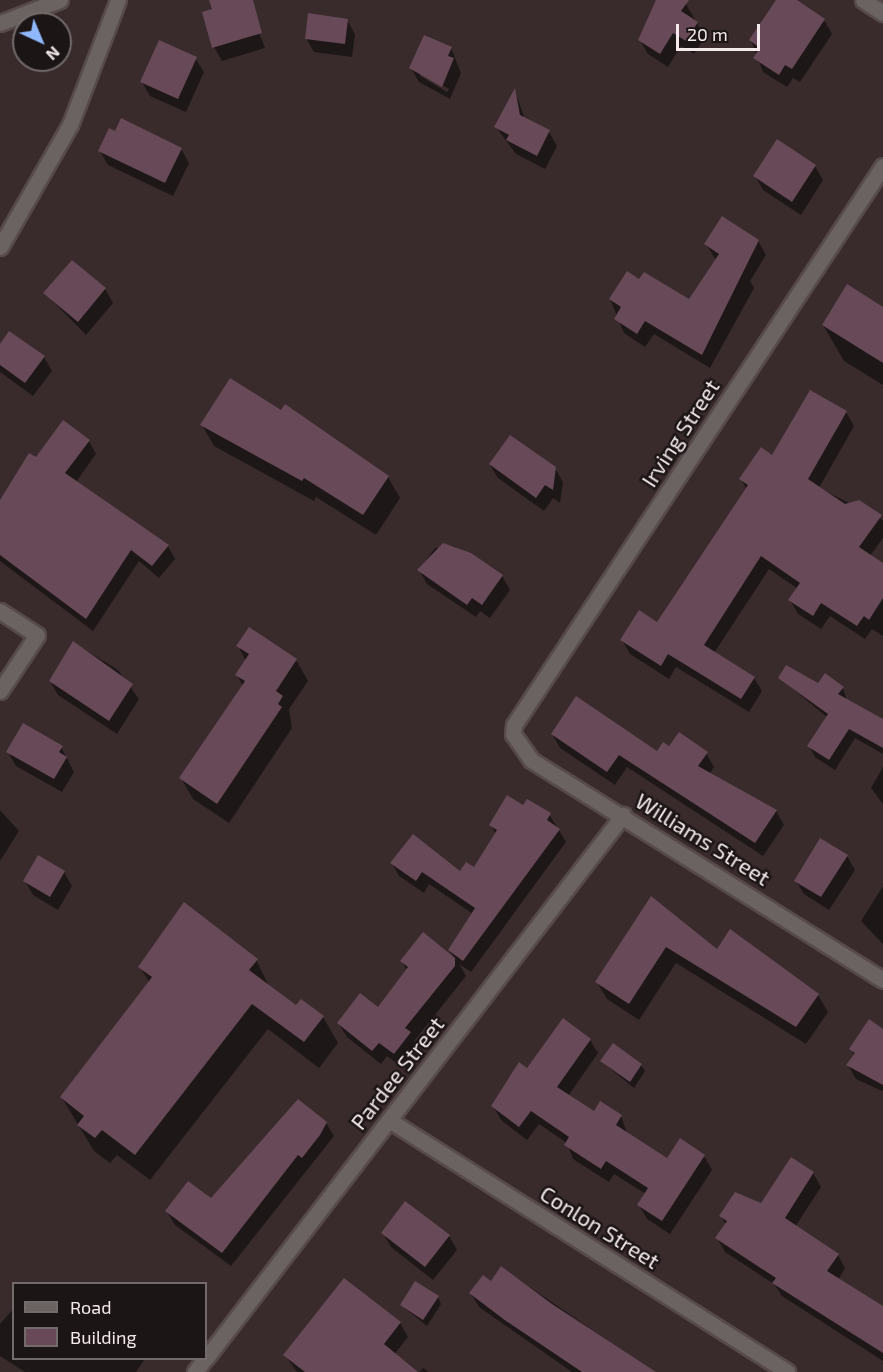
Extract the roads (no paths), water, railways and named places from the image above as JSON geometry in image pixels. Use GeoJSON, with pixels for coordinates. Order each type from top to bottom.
{"type":"FeatureCollection","features":[{"type":"Feature","properties":{"kind":"street"},"geometry":{"type":"LineString","coordinates":[[0,23],[60,0]]}},
{"type":"Feature","properties":{"kind":"street"},"geometry":{"type":"LineString","coordinates":[[0,247],[70,125],[118,0]]}},
{"type":"Feature","properties":{"kind":"street"},"geometry":{"type":"LineString","coordinates":[[863,0],[883,13]]}},
{"type":"Feature","properties":{"kind":"street","name":"Irving Street"},"geometry":{"type":"LineString","coordinates":[[514,725],[883,166]]}},
{"type":"Feature","properties":{"kind":"street"},"geometry":{"type":"LineString","coordinates":[[0,611],[37,635],[0,691]]}},
{"type":"Feature","properties":{"kind":"street","name":"Williams Street"},"geometry":{"type":"LineString","coordinates":[[514,725],[517,743],[531,760],[623,814],[883,980]]}},
{"type":"Feature","properties":{"kind":"street","name":"Pardee Street"},"geometry":{"type":"LineString","coordinates":[[207,1358],[623,814]]}},
{"type":"Feature","properties":{"kind":"street","name":"Conlon Street"},"geometry":{"type":"LineString","coordinates":[[389,1120],[787,1372]]}}]}
